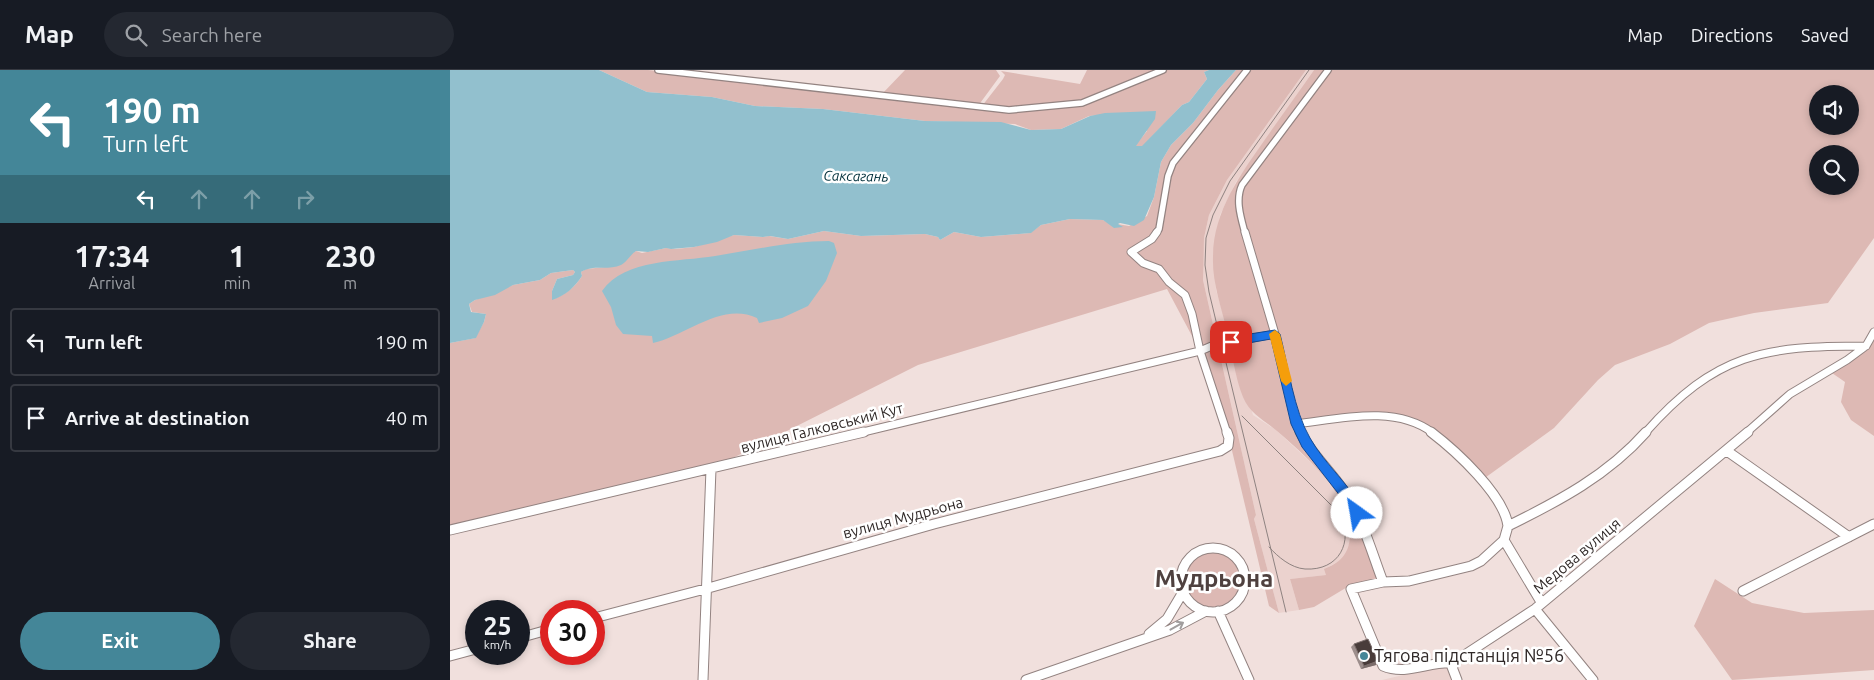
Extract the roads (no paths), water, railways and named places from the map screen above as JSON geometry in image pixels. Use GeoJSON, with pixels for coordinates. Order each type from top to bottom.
{"type":"FeatureCollection","features":[{"type":"Feature","properties":{"kind":"street"},"geometry":{"type":"LineString","coordinates":[[658,70],[1009,110],[1082,103],[1163,70]]}},
{"type":"Feature","properties":{"kind":"street"},"geometry":{"type":"LineString","coordinates":[[1200,350],[1192,314],[1185,295],[1169,282],[1159,269],[1143,263],[1131,252],[1152,239],[1159,229],[1168,176],[1173,163],[1246,70]]}},
{"type":"Feature","properties":{"kind":"street"},"geometry":{"type":"LineString","coordinates":[[1328,70],[1270,146],[1238,193],[1244,230],[1275,334],[1296,424],[1306,443],[1346,493],[1357,513],[1382,582]]}},
{"type":"Feature","properties":{"kind":"street","name":"Медова вулиця"},"geometry":{"type":"LineString","coordinates":[[1453,663],[1538,605],[1727,451],[1790,394],[1847,360],[1866,346],[1874,332]]}},
{"type":"Feature","properties":{"kind":"street"},"geometry":{"type":"LineString","coordinates":[[1231,342],[1275,334]]}},
{"type":"Feature","properties":{"kind":"street","name":"вулиця Галковський Кут"},"geometry":{"type":"LineString","coordinates":[[450,530],[711,469],[1200,350],[1214,345]]}},
{"type":"Feature","properties":{"kind":"street"},"geometry":{"type":"LineString","coordinates":[[1508,526],[1543,510],[1595,478],[1620,459],[1674,403],[1718,370],[1753,355],[1774,351],[1825,346],[1866,346]]}},
{"type":"Feature","properties":{"kind":"street","name":"вулиця Мудрьона"},"geometry":{"type":"LineString","coordinates":[[605,615],[705,590],[934,524],[1220,451],[1228,446],[1229,438],[1200,350]]}},
{"type":"Feature","properties":{"kind":"street"},"geometry":{"type":"LineString","coordinates":[[1296,424],[1356,418],[1391,417],[1423,426],[1482,480],[1504,509],[1508,526],[1504,540],[1481,561],[1471,566],[1409,581],[1382,582],[1351,589],[1383,666],[1392,672],[1445,662],[1453,663],[1452,670],[1457,680]]}},
{"type":"Feature","properties":{"kind":"street"},"geometry":{"type":"LineString","coordinates":[[1727,451],[1850,537]]}},
{"type":"Feature","properties":{"kind":"street"},"geometry":{"type":"LineString","coordinates":[[703,680],[711,469]]}},
{"type":"Feature","properties":{"kind":"street"},"geometry":{"type":"LineString","coordinates":[[1743,591],[1874,524]]}},
{"type":"Feature","properties":{"kind":"street"},"geometry":{"type":"LineString","coordinates":[[1504,540],[1538,605],[1593,680]]}},
{"type":"Feature","properties":{"kind":"street"},"geometry":{"type":"LineString","coordinates":[[1219,550],[1229,554],[1237,560],[1244,571],[1245,589],[1236,603],[1227,609],[1218,611],[1206,610],[1190,602],[1184,592],[1181,584],[1181,572],[1191,557],[1199,552],[1219,550]]}},
{"type":"Feature","properties":{"kind":"street"},"geometry":{"type":"LineString","coordinates":[[1146,637],[1167,619],[1184,592]]}},
{"type":"Feature","properties":{"kind":"street"},"geometry":{"type":"LineString","coordinates":[[1026,680],[1170,630],[1206,610]]}},
{"type":"Feature","properties":{"kind":"street"},"geometry":{"type":"LineString","coordinates":[[1218,611],[1249,680]]}},
{"type":"Feature","properties":{"kind":"street"},"geometry":{"type":"LineString","coordinates":[[450,656],[465,652]]}},
{"type":"Feature","properties":{"kind":"water","name":"Саксагань"},"geometry":{"type":"Polygon","coordinates":[[[450,70],[599,70],[647,92],[712,97],[755,106],[823,109],[925,121],[1001,122],[1031,130],[1061,129],[1090,116],[1105,113],[1156,111],[1155,119],[1136,146],[1142,146],[1182,105],[1189,102],[1207,79],[1204,72],[1209,70],[1236,70],[1193,123],[1171,145],[1161,162],[1154,197],[1144,220],[1134,226],[1120,223],[1118,224],[1123,227],[1114,228],[1103,220],[1070,219],[1041,225],[1031,233],[981,237],[954,232],[940,240],[938,237],[925,234],[861,236],[824,231],[788,239],[770,236],[734,235],[717,242],[694,247],[666,248],[648,252],[636,251],[625,262],[616,267],[590,268],[581,272],[582,276],[573,287],[565,294],[552,300],[552,291],[557,279],[573,275],[575,272],[573,270],[551,273],[540,280],[513,285],[495,295],[475,300],[469,304],[471,312],[486,314],[476,338],[450,343],[450,70]]]}},
{"type":"Feature","properties":{"kind":"water"},"geometry":{"type":"Polygon","coordinates":[[[829,241],[834,243],[837,253],[826,281],[808,306],[782,318],[759,323],[757,318],[744,314],[730,314],[717,317],[653,343],[652,336],[623,334],[616,325],[611,307],[602,291],[612,280],[624,272],[654,263],[715,256],[786,244],[829,241]]]}},
{"type":"Feature","properties":{"kind":"tunnel"},"geometry":{"type":"LineString","coordinates":[[1214,345],[1231,342]]}},
{"type":"Feature","properties":{"kind":"tram line"},"geometry":{"type":"LineString","coordinates":[[1271,549],[1209,292],[1205,265],[1206,238],[1213,215],[1230,181],[1309,70]]}},
{"type":"Feature","properties":{"kind":"tram line"},"geometry":{"type":"LineString","coordinates":[[1242,416],[1340,514],[1344,524],[1345,535],[1341,553],[1327,565],[1305,569],[1295,567],[1271,549]]}},
{"type":"Feature","properties":{"kind":"tram line"},"geometry":{"type":"LineString","coordinates":[[1271,549],[1286,612]]}},
{"type":"Feature","properties":{"kind":"place","name":"Тягова підстанція №56"},"geometry":{"type":"Point","coordinates":[1364,656]}},
{"type":"Feature","properties":{"kind":"district","name":"Мудрьона"},"geometry":{"type":"Point","coordinates":[1214,579]}}]}
